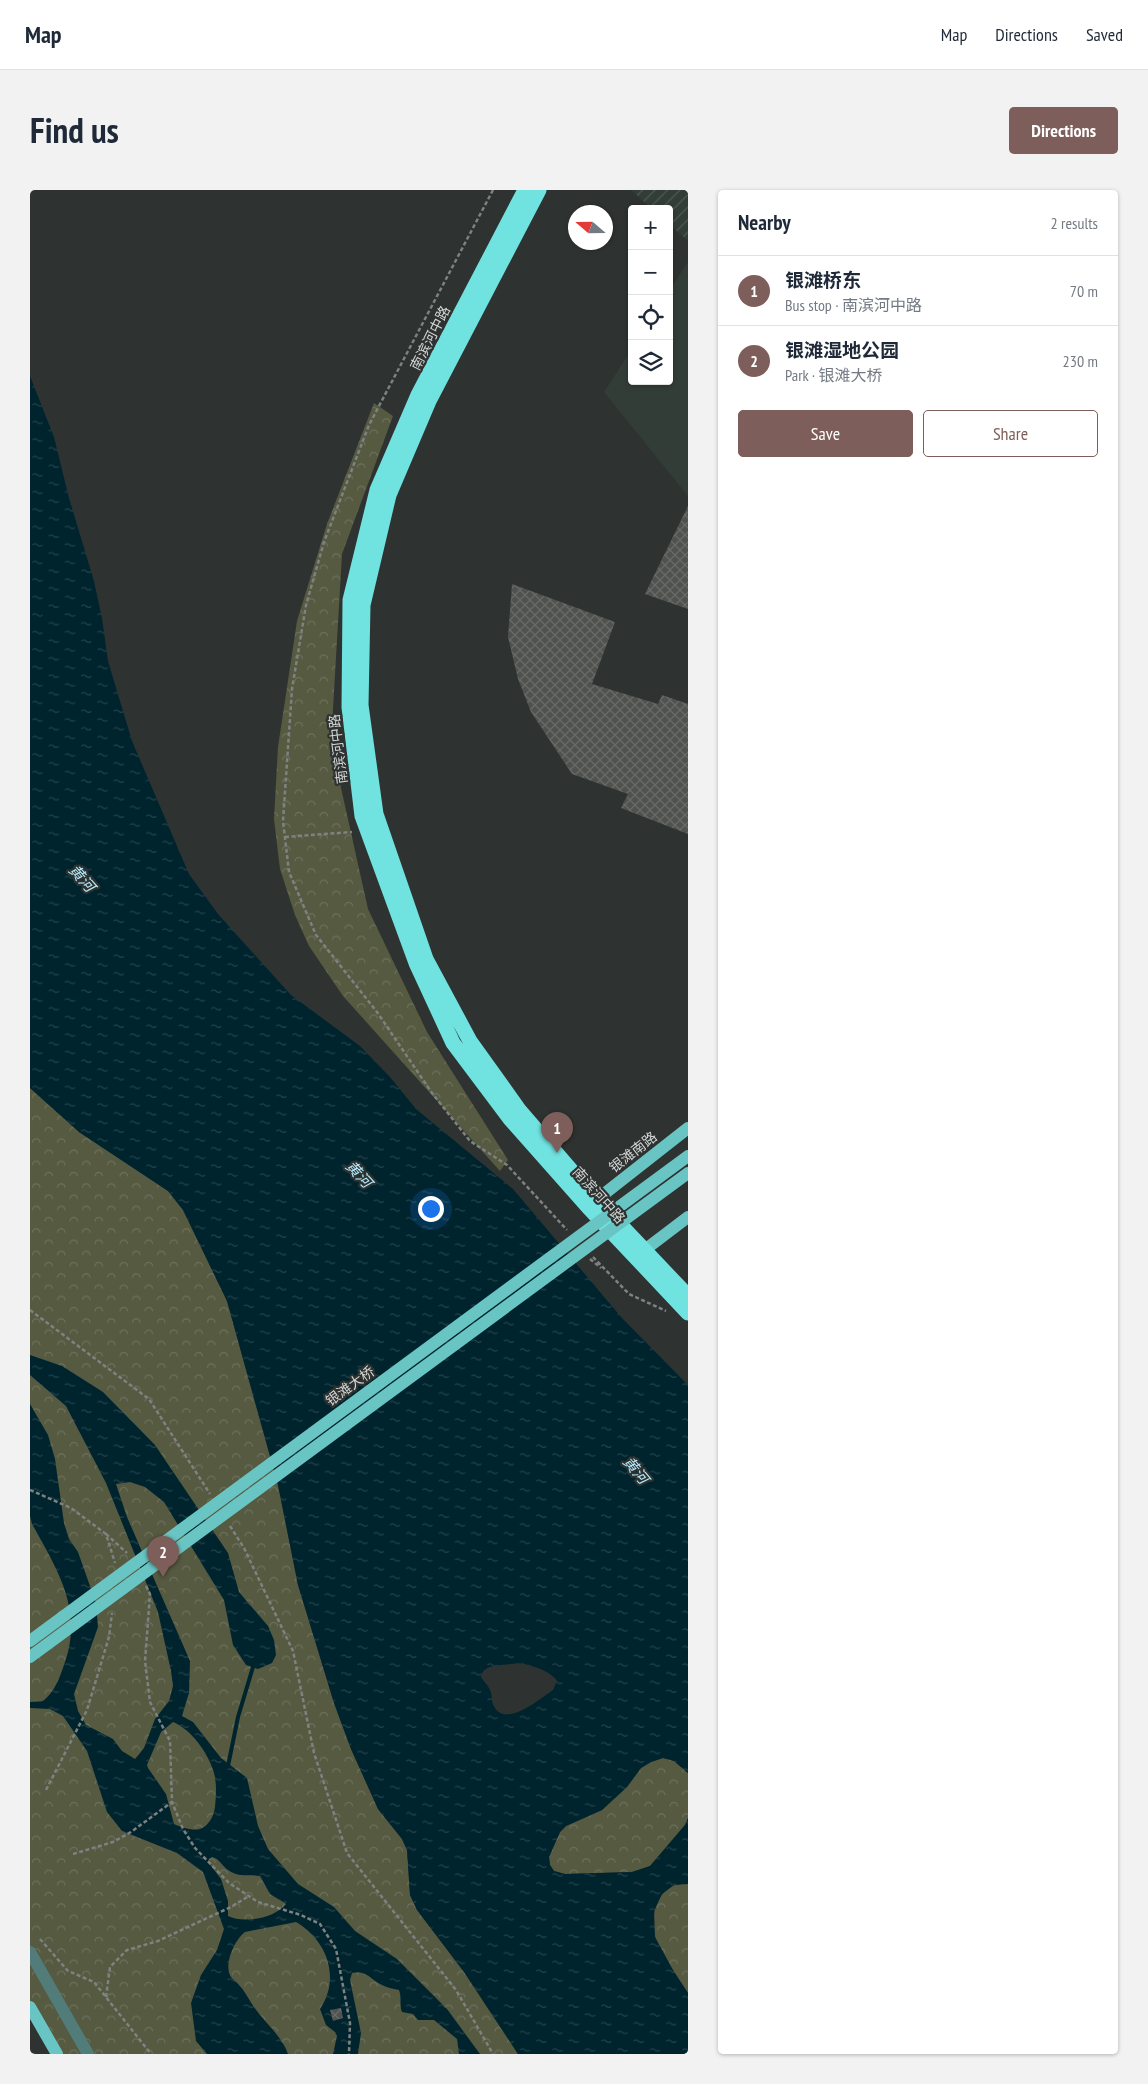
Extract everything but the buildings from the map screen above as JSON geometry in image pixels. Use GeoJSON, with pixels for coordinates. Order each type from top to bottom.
{"type":"FeatureCollection","features":[{"type":"Feature","properties":{"kind":"highway","name":"南滨河中路"},"geometry":{"type":"LineString","coordinates":[[525,190],[418,395],[377,490],[350,600],[349,707],[362,816],[366,831],[416,963],[452,1043],[510,1119],[640,1254]]}},
{"type":"Feature","properties":{"kind":"highway","name":"南滨河中路"},"geometry":{"type":"LineString","coordinates":[[540,190],[429,401],[389,496],[362,605],[361,705],[376,814],[426,958],[470,1042],[520,1111],[592,1203]]}},
{"type":"Feature","properties":{"kind":"highway"},"geometry":{"type":"LineString","coordinates":[[640,1254],[688,1296]]}},
{"type":"Feature","properties":{"kind":"highway"},"geometry":{"type":"LineString","coordinates":[[640,1254],[688,1313]]}},
{"type":"Feature","properties":{"kind":"main road","name":"银滩南路"},"geometry":{"type":"LineString","coordinates":[[592,1203],[688,1128]]}},
{"type":"Feature","properties":{"kind":"main road","name":"银滩大桥"},"geometry":{"type":"LineString","coordinates":[[30,1641],[688,1156]]}},
{"type":"Feature","properties":{"kind":"main road","name":"银滩大桥"},"geometry":{"type":"LineString","coordinates":[[30,1657],[584,1252],[688,1173]]}},
{"type":"Feature","properties":{"kind":"main road"},"geometry":{"type":"LineString","coordinates":[[640,1254],[688,1217]]}},
{"type":"Feature","properties":{"kind":"main road"},"geometry":{"type":"LineString","coordinates":[[30,2007],[57,2054]]}},
{"type":"Feature","properties":{"kind":"street"},"geometry":{"type":"LineString","coordinates":[[30,1952],[88,2054]]}},
{"type":"Feature","properties":{"kind":"path"},"geometry":{"type":"LineString","coordinates":[[493,190],[369,425],[324,542],[306,605],[292,689],[283,821],[289,872],[316,935],[377,1012],[432,1093],[470,1142],[507,1165],[568,1230]]}},
{"type":"Feature","properties":{"kind":"path"},"geometry":{"type":"LineString","coordinates":[[285,837],[366,831]]}},
{"type":"Feature","properties":{"kind":"path"},"geometry":{"type":"LineString","coordinates":[[584,1252],[608,1273]]}},
{"type":"Feature","properties":{"kind":"path"},"geometry":{"type":"LineString","coordinates":[[584,1252],[629,1294],[671,1314]]}},
{"type":"Feature","properties":{"kind":"path"},"geometry":{"type":"LineString","coordinates":[[30,1310],[149,1399],[212,1498]]}},
{"type":"Feature","properties":{"kind":"path"},"geometry":{"type":"LineString","coordinates":[[228,1524],[244,1548],[293,1651],[314,1753],[347,1853],[456,1990],[493,2054]]}},
{"type":"Feature","properties":{"kind":"path"},"geometry":{"type":"LineString","coordinates":[[106,1534],[132,1557]]}},
{"type":"Feature","properties":{"kind":"path"},"geometry":{"type":"LineString","coordinates":[[142,1579],[150,1594],[145,1662],[150,1702],[170,1741],[172,1802],[183,1829],[194,1848],[229,1883],[258,1902],[301,1915],[320,1924],[336,1949],[350,2023],[350,2054]]}},
{"type":"Feature","properties":{"kind":"path"},"geometry":{"type":"LineString","coordinates":[[73,1854],[113,1842],[131,1832],[172,1802]]}},
{"type":"Feature","properties":{"kind":"path"},"geometry":{"type":"LineString","coordinates":[[106,1997],[110,1967],[127,1950],[158,1941],[249,1896]]}},
{"type":"Feature","properties":{"kind":"path"},"geometry":{"type":"LineString","coordinates":[[40,1939],[68,1971],[94,1982],[152,2054]]}},
{"type":"Feature","properties":{"kind":"shaded area"},"geometry":{"type":"Polygon","coordinates":[[[631,190],[688,190],[688,241],[673,228],[673,205],[648,205],[631,190]]]}},
{"type":"Feature","properties":{"kind":"shaded area"},"geometry":{"type":"Polygon","coordinates":[[[688,262],[688,496],[604,392],[628,355],[628,385],[673,385],[673,285],[688,262]]]}},
{"type":"Feature","properties":{"kind":"green space"},"geometry":{"type":"Polygon","coordinates":[[[374,403],[393,416],[342,554],[331,743],[368,909],[427,1032],[508,1160],[500,1171],[343,996],[309,946],[295,915],[280,869],[274,819],[278,747],[297,621],[327,524],[374,403]]]}},
{"type":"Feature","properties":{"kind":"green space"},"geometry":{"type":"Polygon","coordinates":[[[30,1088],[79,1132],[168,1191],[183,1210],[227,1301],[278,1485],[298,1585],[334,1703],[351,1749],[378,1809],[402,1839],[407,1850],[410,1895],[417,1910],[464,1972],[518,2054],[57,2054],[30,2007],[30,1088]]]}},
{"type":"Feature","properties":{"kind":"green space"},"geometry":{"type":"Polygon","coordinates":[[[663,1758],[674,1761],[688,1773],[688,1818],[685,1825],[650,1866],[632,1872],[565,1874],[554,1871],[550,1865],[549,1857],[560,1832],[566,1826],[602,1810],[627,1787],[641,1768],[663,1758]]]}},
{"type":"Feature","properties":{"kind":"green space"},"geometry":{"type":"Polygon","coordinates":[[[678,1884],[688,1884],[688,1993],[660,1949],[655,1936],[654,1915],[658,1901],[667,1890],[678,1884]]]}},
{"type":"Feature","properties":{"kind":"water","name":"黄河"},"geometry":{"type":"Polygon","coordinates":[[[30,376],[54,437],[69,498],[94,581],[102,618],[108,661],[132,741],[189,874],[218,914],[291,995],[360,1046],[390,1077],[416,1109],[513,1189],[622,1318],[688,1385],[688,1773],[674,1761],[663,1758],[641,1768],[627,1787],[602,1810],[566,1826],[560,1832],[549,1857],[550,1865],[554,1871],[565,1874],[632,1872],[650,1866],[685,1825],[688,1818],[688,1884],[674,1885],[662,1894],[654,1911],[655,1937],[688,1993],[688,2054],[518,2054],[464,1972],[417,1910],[410,1895],[407,1850],[402,1839],[378,1809],[351,1749],[334,1703],[298,1585],[278,1485],[227,1301],[183,1210],[168,1191],[79,1132],[30,1088],[30,376]],[[518,1663],[490,1667],[483,1672],[481,1677],[490,1690],[495,1708],[500,1713],[515,1713],[533,1704],[553,1690],[557,1681],[550,1674],[518,1663]]]}},
{"type":"Feature","properties":{"kind":"water"},"geometry":{"type":"Polygon","coordinates":[[[30,1355],[62,1366],[103,1392],[155,1445],[228,1553],[239,1592],[268,1626],[274,1640],[276,1655],[272,1663],[258,1669],[246,1665],[233,1645],[224,1600],[164,1502],[145,1487],[130,1482],[116,1484],[127,1517],[190,1661],[189,1693],[182,1716],[193,1722],[221,1758],[247,1778],[258,1826],[268,1849],[298,1884],[334,1907],[355,1931],[397,1959],[447,2009],[480,2054],[459,2054],[457,2039],[434,2020],[418,2020],[413,2014],[402,2012],[399,1990],[384,1986],[365,1974],[357,1972],[352,1973],[350,1980],[361,2033],[358,2054],[333,2054],[337,2036],[326,2025],[320,2009],[329,1985],[328,1961],[316,1939],[296,1922],[245,1932],[234,1946],[228,1966],[231,1977],[241,1987],[258,2013],[278,2035],[288,2054],[207,2054],[196,2041],[191,2003],[201,1975],[217,1950],[224,1929],[203,1872],[177,1853],[122,1831],[107,1812],[87,1751],[63,1716],[50,1709],[30,1708],[30,1702],[43,1701],[56,1684],[64,1665],[71,1626],[70,1609],[59,1575],[32,1524],[30,1516],[30,1404],[48,1435],[55,1459],[64,1523],[69,1539],[78,1552],[96,1603],[98,1627],[74,1694],[78,1711],[86,1725],[113,1739],[122,1751],[135,1759],[144,1748],[155,1719],[169,1701],[173,1686],[158,1612],[106,1483],[66,1406],[30,1375],[30,1355]],[[173,1722],[161,1732],[147,1765],[166,1794],[174,1824],[190,1829],[200,1829],[208,1823],[214,1810],[216,1781],[214,1773],[204,1750],[193,1736],[180,1725],[173,1722]],[[212,1857],[208,1862],[221,1879],[228,1901],[228,1916],[242,1919],[259,1918],[275,1913],[286,1904],[270,1894],[260,1876],[236,1874],[212,1857]]]}},
{"type":"Feature","properties":{"kind":"waterway"},"geometry":{"type":"LineString","coordinates":[[228,1766],[238,1717],[253,1667]]}},
{"type":"Feature","properties":{"kind":"place","name":"银滩桥东"},"geometry":{"type":"Point","coordinates":[557,1153]}},
{"type":"Feature","properties":{"kind":"place","name":"银滩湿地公园"},"geometry":{"type":"Point","coordinates":[163,1577]}}]}
